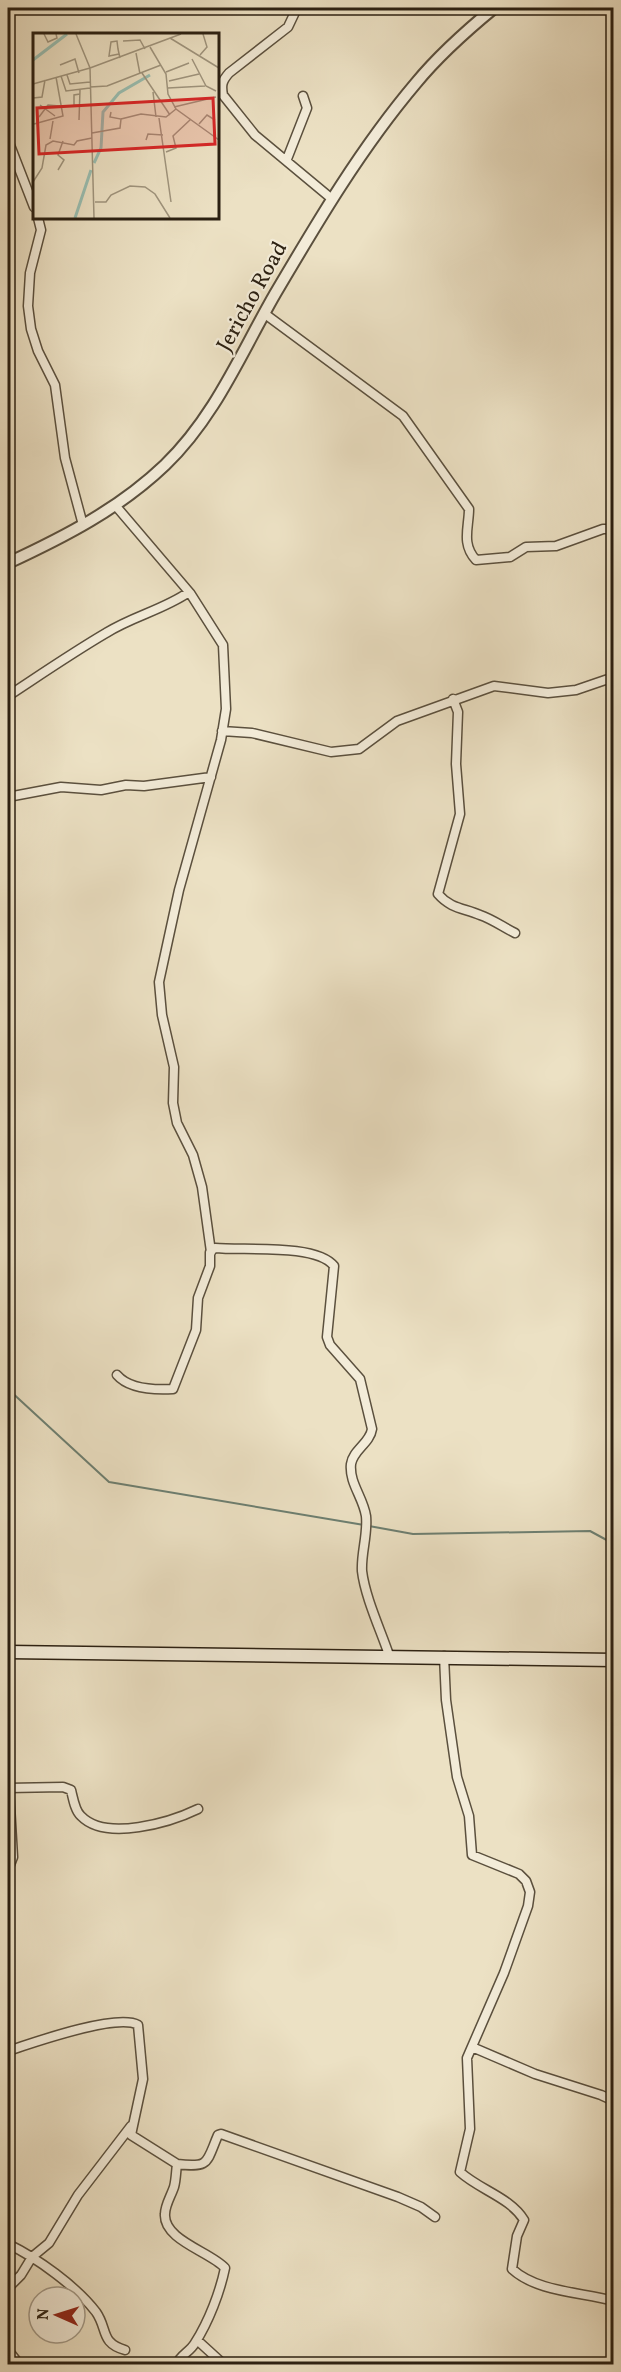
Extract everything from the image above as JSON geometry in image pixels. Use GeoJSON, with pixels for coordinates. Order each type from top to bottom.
{"type":"FeatureCollection","features":[{"type":"Feature","properties":{"kind":"main road"},"geometry":{"type":"LineString","coordinates":[[8,1652],[389,1655],[614,1660]]}},
{"type":"Feature","properties":{"kind":"street"},"geometry":{"type":"LineString","coordinates":[[297,8],[288,27],[229,73],[222,81],[221,88],[255,135],[287,159],[332,199]]}},
{"type":"Feature","properties":{"kind":"street","name":"Jericho Road"},"geometry":{"type":"LineString","coordinates":[[8,562],[64,537],[115,505],[165,465],[215,404],[265,314],[354,164],[416,82],[458,39],[494,8]]}},
{"type":"Feature","properties":{"kind":"street"},"geometry":{"type":"LineString","coordinates":[[287,159],[307,108],[303,96]]}},
{"type":"Feature","properties":{"kind":"street"},"geometry":{"type":"LineString","coordinates":[[8,140],[33,204]]}},
{"type":"Feature","properties":{"kind":"street"},"geometry":{"type":"LineString","coordinates":[[38,219],[41,230],[30,273],[31,329],[38,351],[55,385],[65,458],[83,525]]}},
{"type":"Feature","properties":{"kind":"street"},"geometry":{"type":"LineString","coordinates":[[265,314],[403,416],[469,509],[466,536],[470,553],[476,560],[510,557],[526,547],[556,546],[603,529],[614,529]]}},
{"type":"Feature","properties":{"kind":"street"},"geometry":{"type":"LineString","coordinates":[[115,505],[189,592],[223,645],[226,709],[211,777],[179,890],[170,940],[161,966],[159,996],[172,1047],[173,1103],[177,1123],[193,1155],[202,1187],[211,1252],[210,1266],[198,1298],[196,1330],[173,1389],[141,1387],[123,1382],[117,1375]]}},
{"type":"Feature","properties":{"kind":"street"},"geometry":{"type":"LineString","coordinates":[[8,696],[105,633],[133,618],[170,606],[189,592]]}},
{"type":"Feature","properties":{"kind":"street"},"geometry":{"type":"LineString","coordinates":[[222,730],[252,733],[331,752],[359,749],[397,721],[494,686],[548,693],[576,690],[614,677]]}},
{"type":"Feature","properties":{"kind":"street"},"geometry":{"type":"LineString","coordinates":[[453,699],[458,712],[456,764],[460,814],[438,894],[445,902],[460,910],[481,915],[515,933]]}},
{"type":"Feature","properties":{"kind":"street"},"geometry":{"type":"LineString","coordinates":[[8,798],[62,787],[101,790],[126,785],[152,785],[211,777]]}},
{"type":"Feature","properties":{"kind":"street"},"geometry":{"type":"LineString","coordinates":[[211,1252],[215,1248],[235,1250],[257,1247],[314,1255],[330,1261],[334,1266],[327,1337],[330,1345],[360,1379],[370,1417],[371,1436],[352,1459],[351,1469],[353,1485],[362,1499],[366,1518],[363,1573],[389,1655]]}},
{"type":"Feature","properties":{"kind":"street"},"geometry":{"type":"LineString","coordinates":[[444,1656],[451,1736],[457,1777],[469,1816],[472,1855],[519,1874],[526,1881],[530,1892],[528,1906],[504,1973],[467,2058],[470,2129],[460,2172],[483,2190],[516,2207],[524,2220],[517,2236],[512,2269],[518,2275],[554,2289],[614,2301]]}},
{"type":"Feature","properties":{"kind":"street"},"geometry":{"type":"LineString","coordinates":[[8,1870],[12,1864],[12,1857],[8,1788],[63,1786],[71,1790],[79,1815],[90,1823],[117,1830],[177,1819],[198,1809]]}},
{"type":"Feature","properties":{"kind":"street"},"geometry":{"type":"LineString","coordinates":[[8,2051],[98,2026],[130,2021],[138,2025],[143,2079],[131,2125],[131,2135],[177,2164],[201,2166],[207,2162],[218,2135],[221,2134],[398,2197],[421,2207],[435,2217]]}},
{"type":"Feature","properties":{"kind":"street"},"geometry":{"type":"LineString","coordinates":[[472,2047],[535,2074],[614,2101]]}},
{"type":"Feature","properties":{"kind":"street"},"geometry":{"type":"LineString","coordinates":[[8,2288],[21,2275],[32,2257],[49,2243],[78,2195],[131,2125]]}},
{"type":"Feature","properties":{"kind":"street"},"geometry":{"type":"LineString","coordinates":[[177,2164],[174,2187],[165,2210],[168,2228],[183,2241],[218,2260],[225,2268],[220,2288],[196,2340],[177,2364]]}},
{"type":"Feature","properties":{"kind":"street"},"geometry":{"type":"LineString","coordinates":[[8,2244],[32,2257],[97,2314],[105,2336],[113,2347],[125,2350]]}},
{"type":"Feature","properties":{"kind":"street"},"geometry":{"type":"LineString","coordinates":[[196,2340],[220,2361],[230,2364]]}},
{"type":"Feature","properties":{"kind":"street"},"geometry":{"type":"LineString","coordinates":[[8,2350],[19,2364]]}},
{"type":"Feature","properties":{"kind":"waterway"},"geometry":{"type":"LineString","coordinates":[[8,1389],[109,1482],[364,1525]]}},
{"type":"Feature","properties":{"kind":"waterway"},"geometry":{"type":"LineString","coordinates":[[369,1526],[413,1534],[590,1531],[614,1544]]}}]}
